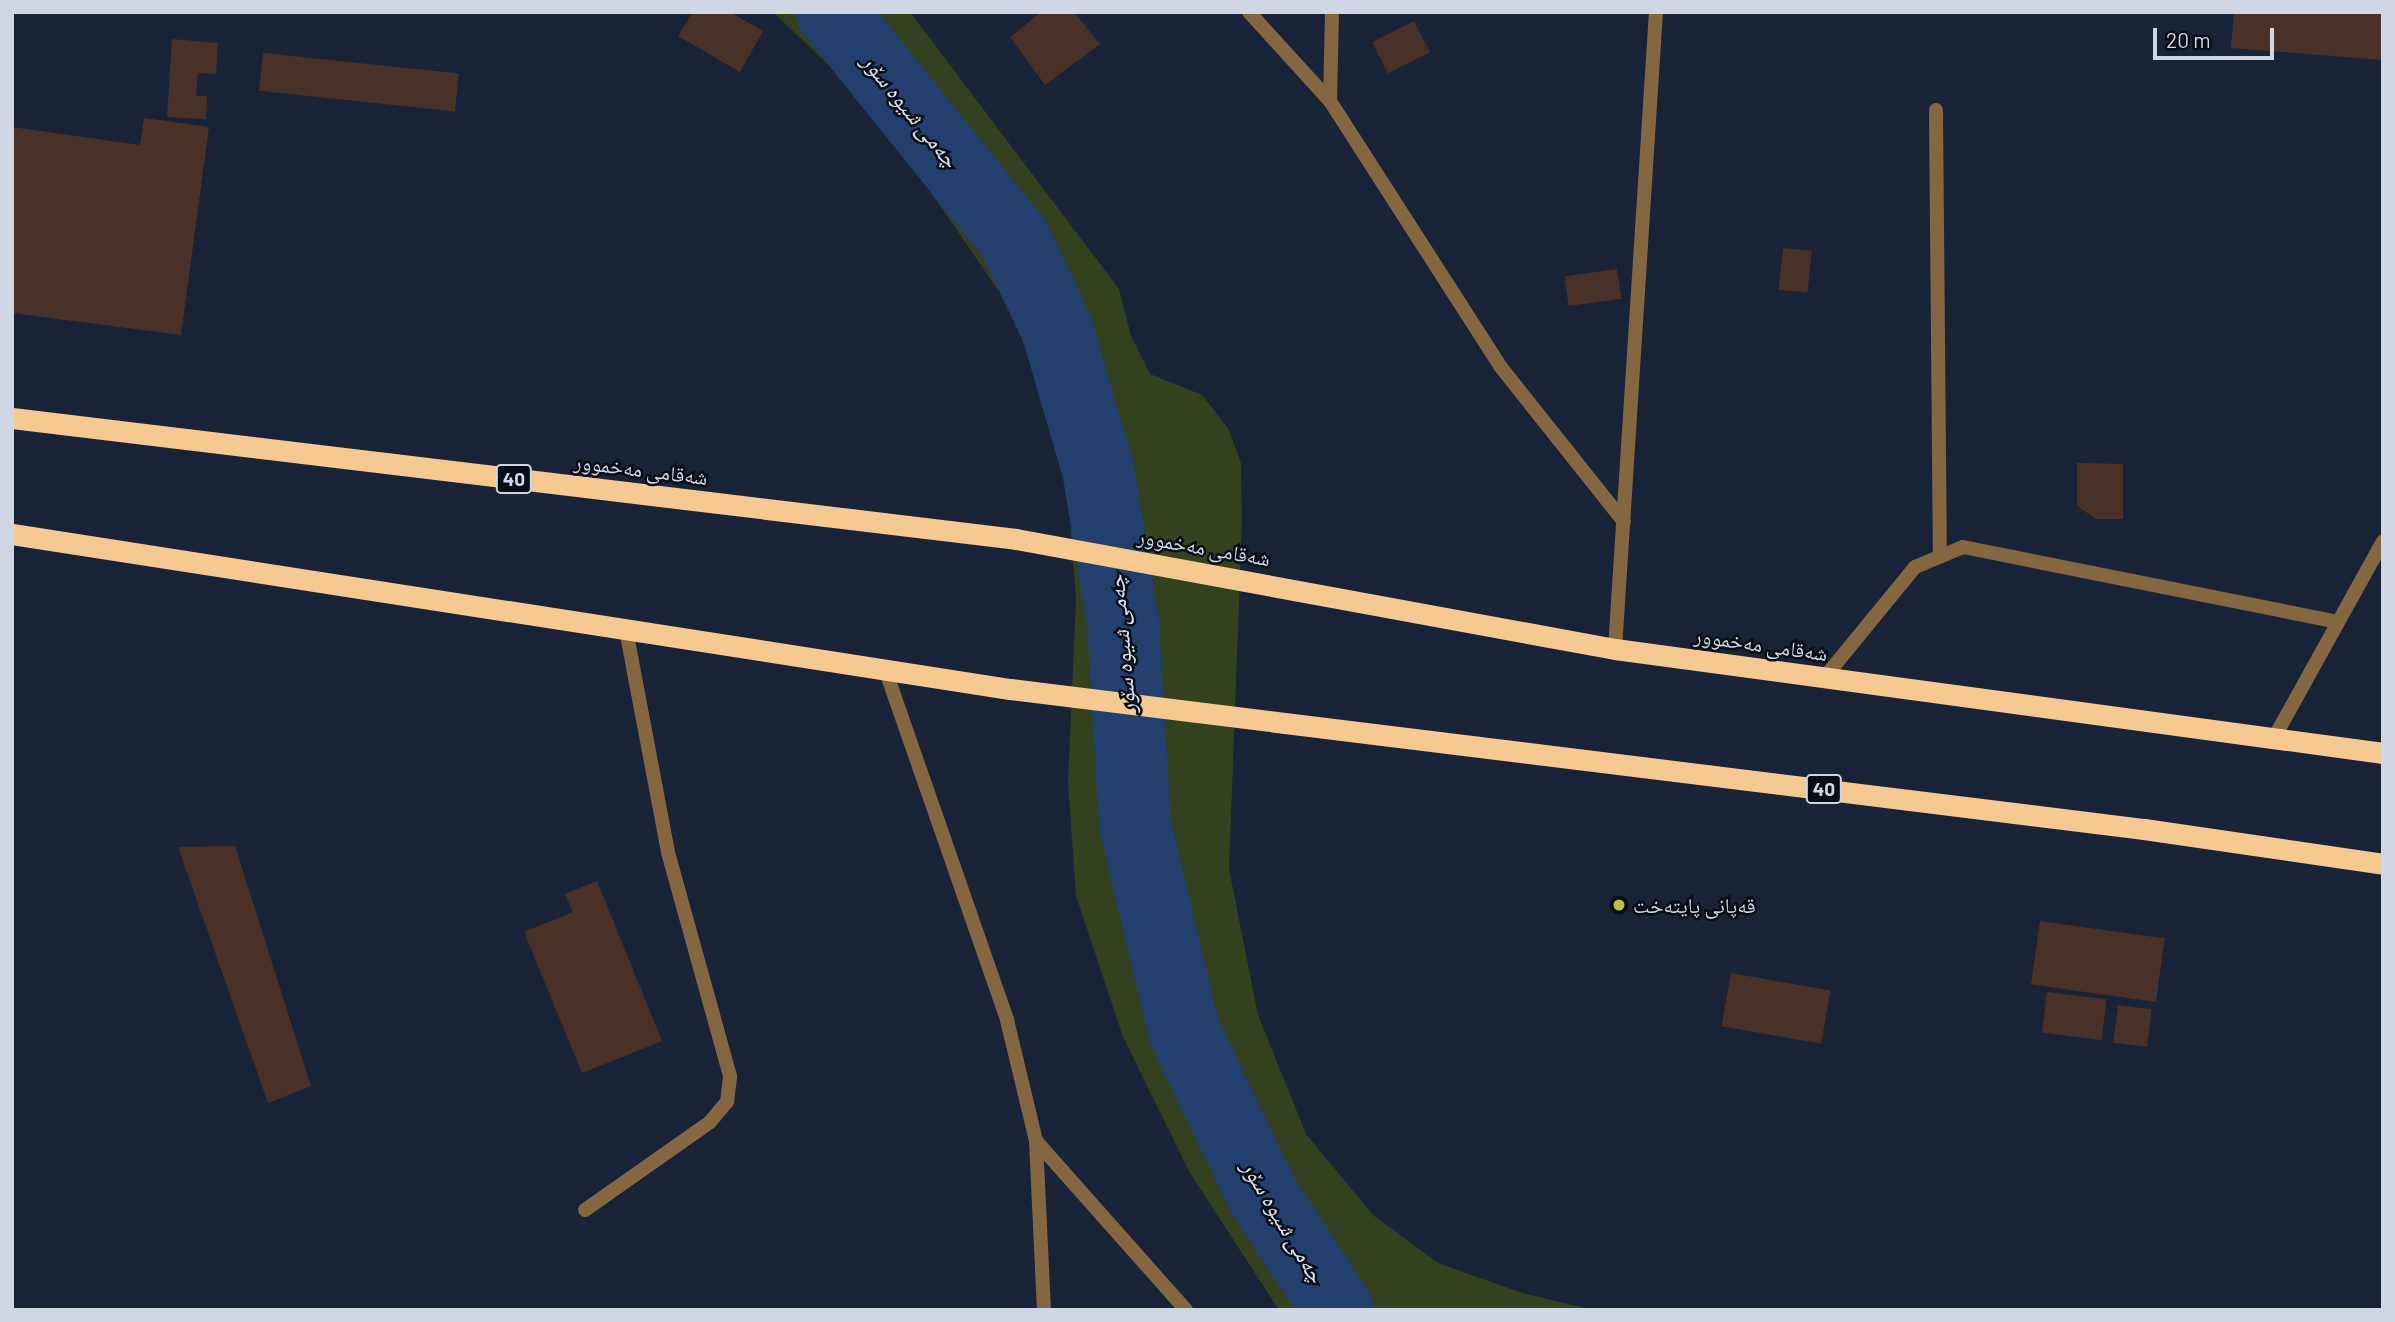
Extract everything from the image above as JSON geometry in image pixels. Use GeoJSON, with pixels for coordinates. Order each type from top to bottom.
{"type":"FeatureCollection","features":[{"type":"Feature","properties":{"kind":"highway","name":"شەقامی مەخموور"},"geometry":{"type":"LineString","coordinates":[[12,418],[1016,539],[1615,649],[2383,753]]}},
{"type":"Feature","properties":{"kind":"highway","name":"40"},"geometry":{"type":"LineString","coordinates":[[12,534],[1010,689],[2144,829],[2383,864]]}},
{"type":"Feature","properties":{"kind":"lane"},"geometry":{"type":"LineString","coordinates":[[1249,12],[1330,101],[1500,366],[1624,522]]}},
{"type":"Feature","properties":{"kind":"lane"},"geometry":{"type":"LineString","coordinates":[[1330,101],[1332,12]]}},
{"type":"Feature","properties":{"kind":"lane"},"geometry":{"type":"LineString","coordinates":[[1615,649],[1656,12]]}},
{"type":"Feature","properties":{"kind":"lane"},"geometry":{"type":"LineString","coordinates":[[1936,110],[1940,556]]}},
{"type":"Feature","properties":{"kind":"lane"},"geometry":{"type":"LineString","coordinates":[[2274,738],[2383,541]]}},
{"type":"Feature","properties":{"kind":"lane"},"geometry":{"type":"LineString","coordinates":[[1825,677],[1915,567],[1963,547],[2338,622]]}},
{"type":"Feature","properties":{"kind":"lane"},"geometry":{"type":"LineString","coordinates":[[585,1210],[710,1122],[727,1102],[730,1076],[668,852],[626,629]]}},
{"type":"Feature","properties":{"kind":"lane"},"geometry":{"type":"LineString","coordinates":[[885,669],[1007,1020],[1036,1141],[1044,1310]]}},
{"type":"Feature","properties":{"kind":"lane"},"geometry":{"type":"LineString","coordinates":[[1036,1141],[1186,1310]]}},
{"type":"Feature","properties":{"kind":"green space"},"geometry":{"type":"Polygon","coordinates":[[[773,12],[910,12],[1119,289],[1131,336],[1150,374],[1202,395],[1228,428],[1241,463],[1242,521],[1229,869],[1258,1015],[1306,1134],[1373,1215],[1438,1263],[1522,1293],[1594,1310],[1279,1310],[1190,1173],[1123,1037],[1076,896],[1068,782],[1076,599],[1065,451],[1044,380],[1000,293],[928,188],[845,81],[773,12]]]}},
{"type":"Feature","properties":{"kind":"building"},"geometry":{"type":"Polygon","coordinates":[[[693,12],[730,12],[763,31],[740,72],[678,36],[693,12]]]}},
{"type":"Feature","properties":{"kind":"building"},"geometry":{"type":"Polygon","coordinates":[[[1041,12],[1074,12],[1100,44],[1045,85],[1010,37],[1041,12]]]}},
{"type":"Feature","properties":{"kind":"building"},"geometry":{"type":"Polygon","coordinates":[[[2234,12],[2383,12],[2383,60],[2231,48],[2234,12]]]}},
{"type":"Feature","properties":{"kind":"building"},"geometry":{"type":"Polygon","coordinates":[[[1414,21],[1430,52],[1388,74],[1372,42],[1414,21]]]}},
{"type":"Feature","properties":{"kind":"building"},"geometry":{"type":"Polygon","coordinates":[[[172,39],[218,43],[216,74],[198,73],[196,96],[207,96],[206,119],[167,117],[172,39]]]}},
{"type":"Feature","properties":{"kind":"building"},"geometry":{"type":"Polygon","coordinates":[[[263,53],[459,74],[455,111],[259,91],[263,53]]]}},
{"type":"Feature","properties":{"kind":"building"},"geometry":{"type":"Polygon","coordinates":[[[144,118],[209,127],[181,335],[12,313],[12,127],[140,145],[144,118]]]}},
{"type":"Feature","properties":{"kind":"building"},"geometry":{"type":"Polygon","coordinates":[[[1783,248],[1812,251],[1807,293],[1779,290],[1783,248]]]}},
{"type":"Feature","properties":{"kind":"building"},"geometry":{"type":"Polygon","coordinates":[[[1617,269],[1621,299],[1569,306],[1565,276],[1617,269]]]}},
{"type":"Feature","properties":{"kind":"building"},"geometry":{"type":"Polygon","coordinates":[[[2077,463],[2123,464],[2123,519],[2096,519],[2077,506],[2077,463]]]}},
{"type":"Feature","properties":{"kind":"building"},"geometry":{"type":"Polygon","coordinates":[[[235,846],[311,1086],[268,1103],[178,847],[235,846]]]}},
{"type":"Feature","properties":{"kind":"building"},"geometry":{"type":"Polygon","coordinates":[[[597,881],[662,1041],[582,1073],[524,932],[573,912],[565,894],[597,881]]]}},
{"type":"Feature","properties":{"kind":"building"},"geometry":{"type":"Polygon","coordinates":[[[2040,921],[2165,939],[2156,1002],[2031,984],[2040,921]]]}},
{"type":"Feature","properties":{"kind":"building"},"geometry":{"type":"Polygon","coordinates":[[[1731,973],[1830,991],[1821,1044],[1722,1026],[1731,973]]]}},
{"type":"Feature","properties":{"kind":"building"},"geometry":{"type":"Polygon","coordinates":[[[2047,992],[2107,999],[2102,1040],[2042,1033],[2047,992]]]}},
{"type":"Feature","properties":{"kind":"building"},"geometry":{"type":"Polygon","coordinates":[[[2118,1005],[2152,1009],[2147,1047],[2113,1043],[2118,1005]]]}},
{"type":"Feature","properties":{"kind":"waterway","name":"چەمی شیوە سۆر"},"geometry":{"type":"LineString","coordinates":[[832,12],[1014,238],[1057,329],[1098,469],[1123,623],[1135,825],[1184,1031],[1262,1194],[1338,1310]]}},
{"type":"Feature","properties":{"kind":"place","name":"قەپانی پایتەخت"},"geometry":{"type":"Point","coordinates":[1619,905]}}]}
